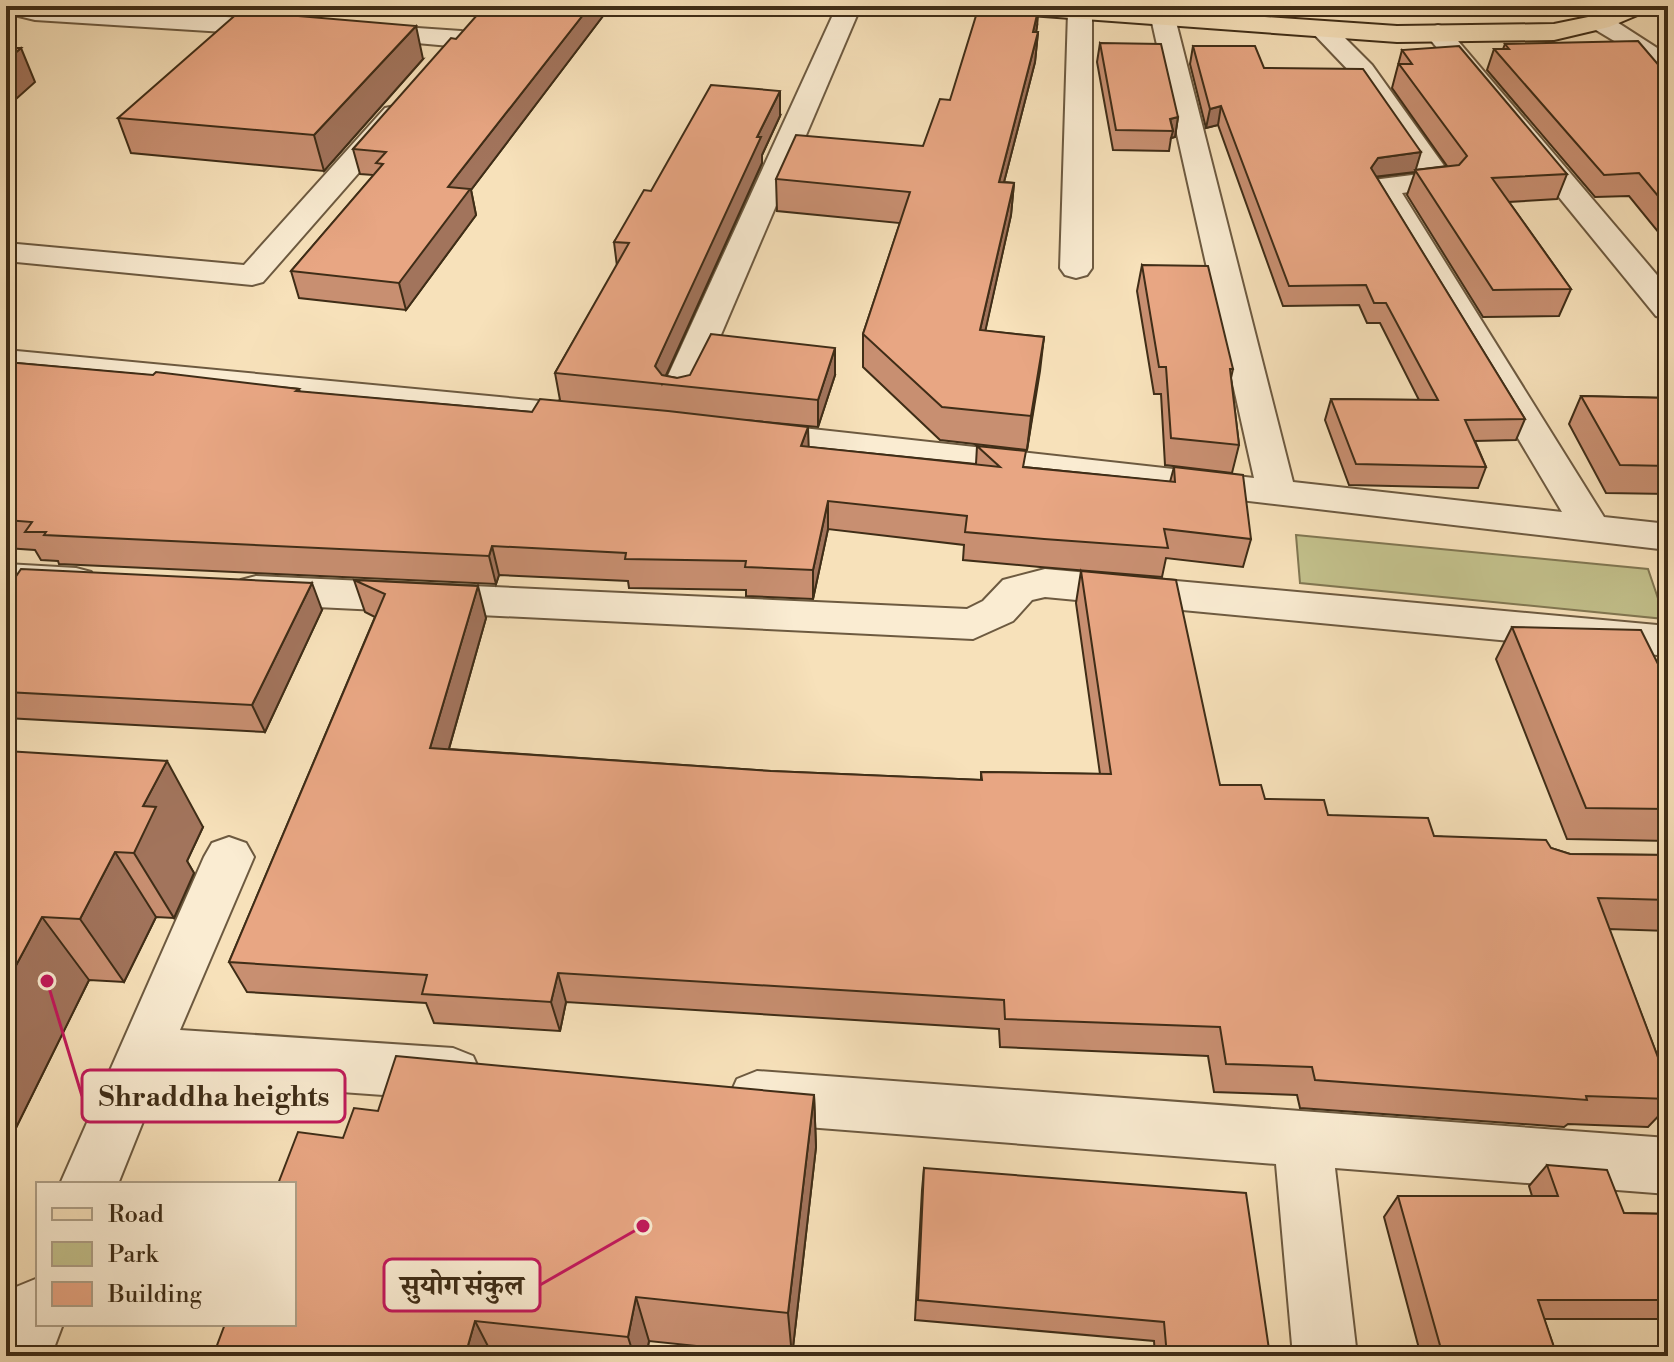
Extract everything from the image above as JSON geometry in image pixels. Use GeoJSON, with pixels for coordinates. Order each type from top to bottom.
{"type":"FeatureCollection","features":[{"type":"Feature","properties":{"kind":"main road"},"geometry":{"type":"LineString","coordinates":[[1002,6],[1323,30],[1442,50],[1600,22],[1638,6]]}},
{"type":"Feature","properties":{"kind":"main road"},"geometry":{"type":"LineString","coordinates":[[1247,6],[1412,17],[1481,16],[1565,6]]}},
{"type":"Feature","properties":{"kind":"street"},"geometry":{"type":"LineString","coordinates":[[6,6],[35,13],[303,29]]}},
{"type":"Feature","properties":{"kind":"street"},"geometry":{"type":"LineString","coordinates":[[679,391],[849,6]]}},
{"type":"Feature","properties":{"kind":"street"},"geometry":{"type":"LineString","coordinates":[[1076,268],[1080,12]]}},
{"type":"Feature","properties":{"kind":"street"},"geometry":{"type":"LineString","coordinates":[[1163,18],[1276,490]]}},
{"type":"Feature","properties":{"kind":"street"},"geometry":{"type":"LineString","coordinates":[[1600,22],[1659,60]]}},
{"type":"Feature","properties":{"kind":"street"},"geometry":{"type":"LineString","coordinates":[[335,31],[470,28],[440,62]]}},
{"type":"Feature","properties":{"kind":"street"},"geometry":{"type":"LineString","coordinates":[[1323,30],[1373,64],[1440,181],[1383,186],[1591,528]]}},
{"type":"Feature","properties":{"kind":"street"},"geometry":{"type":"LineString","coordinates":[[1442,50],[1668,309]]}},
{"type":"Feature","properties":{"kind":"street"},"geometry":{"type":"LineString","coordinates":[[6,252],[252,275],[409,98]]}},
{"type":"Feature","properties":{"kind":"street"},"geometry":{"type":"LineString","coordinates":[[6,360],[624,420]]}},
{"type":"Feature","properties":{"kind":"street"},"geometry":{"type":"LineString","coordinates":[[718,430],[1276,490],[1668,537]]}},
{"type":"Feature","properties":{"kind":"street"},"geometry":{"type":"LineString","coordinates":[[6,578],[117,583]]}},
{"type":"Feature","properties":{"kind":"street"},"geometry":{"type":"LineString","coordinates":[[212,588],[973,624],[998,611],[1018,590],[1045,583],[1668,641]]}},
{"type":"Feature","properties":{"kind":"street"},"geometry":{"type":"LineString","coordinates":[[90,1182],[170,1055],[229,857]]}},
{"type":"Feature","properties":{"kind":"street"},"geometry":{"type":"LineString","coordinates":[[170,1055],[506,1078]]}},
{"type":"Feature","properties":{"kind":"street"},"geometry":{"type":"LineString","coordinates":[[713,1094],[1668,1166]]}},
{"type":"Feature","properties":{"kind":"street"},"geometry":{"type":"LineString","coordinates":[[1303,1139],[1325,1356]]}},
{"type":"Feature","properties":{"kind":"street"},"geometry":{"type":"LineString","coordinates":[[19,1356],[36,1314]]}},
{"type":"Feature","properties":{"kind":"green space"},"geometry":{"type":"Polygon","coordinates":[[[1296,535],[1648,569],[1665,619],[1300,583],[1296,535]]]}},
{"type":"Feature","properties":{"kind":"building"},"geometry":{"type":"Polygon","coordinates":[[[485,6],[590,6],[448,187],[470,189],[399,283],[291,271],[383,164],[376,163],[386,152],[353,149],[451,38],[456,39],[485,6]]]}},
{"type":"Feature","properties":{"kind":"building"},"geometry":{"type":"Polygon","coordinates":[[[979,6],[1039,6],[1033,32],[1038,32],[999,182],[1014,183],[980,330],[1044,337],[1031,416],[942,407],[863,334],[910,192],[776,179],[796,135],[923,146],[940,99],[950,100],[979,6]]]}},
{"type":"Feature","properties":{"kind":"building"},"geometry":{"type":"Polygon","coordinates":[[[240,11],[416,26],[314,135],[118,118],[240,11]]]}},
{"type":"Feature","properties":{"kind":"building"},"geometry":{"type":"Polygon","coordinates":[[[1638,41],[1668,76],[1668,208],[1639,173],[1604,175],[1494,49],[1509,49],[1505,44],[1638,41]]]}},
{"type":"Feature","properties":{"kind":"building"},"geometry":{"type":"Polygon","coordinates":[[[1100,43],[1161,44],[1178,117],[1170,119],[1173,131],[1116,130],[1100,43]]]}},
{"type":"Feature","properties":{"kind":"building"},"geometry":{"type":"Polygon","coordinates":[[[1193,46],[1255,46],[1264,68],[1363,69],[1421,152],[1378,158],[1371,168],[1525,419],[1465,420],[1486,467],[1356,464],[1331,399],[1438,400],[1386,303],[1374,303],[1366,285],[1289,286],[1221,106],[1210,109],[1193,46]]]}},
{"type":"Feature","properties":{"kind":"building"},"geometry":{"type":"Polygon","coordinates":[[[1459,46],[1567,174],[1492,178],[1571,289],[1493,290],[1415,170],[1459,165],[1467,156],[1399,64],[1412,64],[1402,50],[1459,46]]]}},
{"type":"Feature","properties":{"kind":"building"},"geometry":{"type":"Polygon","coordinates":[[[6,48],[21,48],[6,61],[6,48]]]}},
{"type":"Feature","properties":{"kind":"building"},"geometry":{"type":"Polygon","coordinates":[[[711,85],[780,91],[655,366],[662,375],[677,378],[690,375],[711,334],[835,348],[818,400],[555,373],[629,243],[614,242],[644,190],[651,191],[711,85]]]}},
{"type":"Feature","properties":{"kind":"building"},"geometry":{"type":"Polygon","coordinates":[[[1142,265],[1208,266],[1233,369],[1230,369],[1239,445],[1171,438],[1166,367],[1159,367],[1142,265]]]}},
{"type":"Feature","properties":{"kind":"building"},"geometry":{"type":"Polygon","coordinates":[[[6,362],[153,375],[156,372],[299,389],[296,391],[532,412],[540,399],[668,411],[808,427],[801,446],[1000,467],[977,446],[1026,451],[1023,467],[1175,482],[1174,467],[1243,475],[1251,539],[1164,529],[1168,548],[965,532],[967,516],[828,501],[813,570],[745,567],[746,561],[625,559],[626,553],[492,546],[489,556],[44,535],[46,532],[25,532],[32,522],[6,520],[6,436],[13,428],[6,427],[6,362]]]}},
{"type":"Feature","properties":{"kind":"building"},"geometry":{"type":"Polygon","coordinates":[[[1581,396],[1668,398],[1668,466],[1620,465],[1581,396]]]}},
{"type":"Feature","properties":{"kind":"building"},"geometry":{"type":"Polygon","coordinates":[[[21,569],[312,583],[252,705],[6,692],[6,591],[21,569]]]}},
{"type":"Feature","properties":{"kind":"building"},"geometry":{"type":"Polygon","coordinates":[[[1081,571],[1176,580],[1220,785],[1261,785],[1265,799],[1324,800],[1328,815],[1428,818],[1434,836],[1546,840],[1551,848],[1570,854],[1668,855],[1668,900],[1598,898],[1668,1084],[1668,1099],[1586,1096],[1587,1100],[1315,1080],[1312,1067],[1226,1064],[1220,1027],[1005,1019],[1004,1000],[558,973],[551,1002],[422,994],[427,975],[229,962],[385,594],[354,580],[478,586],[430,748],[771,771],[982,780],[981,772],[1111,774],[1081,571]]]}},
{"type":"Feature","properties":{"kind":"building"},"geometry":{"type":"Polygon","coordinates":[[[1512,627],[1641,630],[1668,684],[1668,809],[1586,808],[1512,627]]]}},
{"type":"Feature","properties":{"kind":"building"},"geometry":{"type":"Polygon","coordinates":[[[6,751],[167,761],[143,806],[156,807],[134,853],[115,852],[80,919],[42,917],[6,984],[6,751]]]}},
{"type":"Feature","properties":{"kind":"building"},"geometry":{"type":"Polygon","coordinates":[[[396,1056],[814,1095],[788,1313],[636,1297],[628,1337],[475,1321],[465,1356],[213,1356],[224,1326],[296,1326],[296,1182],[279,1182],[298,1132],[343,1138],[354,1108],[378,1111],[396,1056]]]}},
{"type":"Feature","properties":{"kind":"building"},"geometry":{"type":"Polygon","coordinates":[[[1547,1165],[1607,1170],[1624,1213],[1668,1214],[1668,1300],[1538,1300],[1557,1356],[1443,1356],[1398,1196],[1558,1196],[1547,1165]]]}},
{"type":"Feature","properties":{"kind":"building"},"geometry":{"type":"Polygon","coordinates":[[[924,1168],[1246,1193],[1270,1356],[1167,1356],[1164,1322],[918,1300],[924,1168]]]}},
{"type":"Feature","properties":{"kind":"place","name":"Shraddha heights"},"geometry":{"type":"Point","coordinates":[47,981]}},
{"type":"Feature","properties":{"kind":"place","name":"सुयोग संकुल"},"geometry":{"type":"Point","coordinates":[643,1226]}}]}
